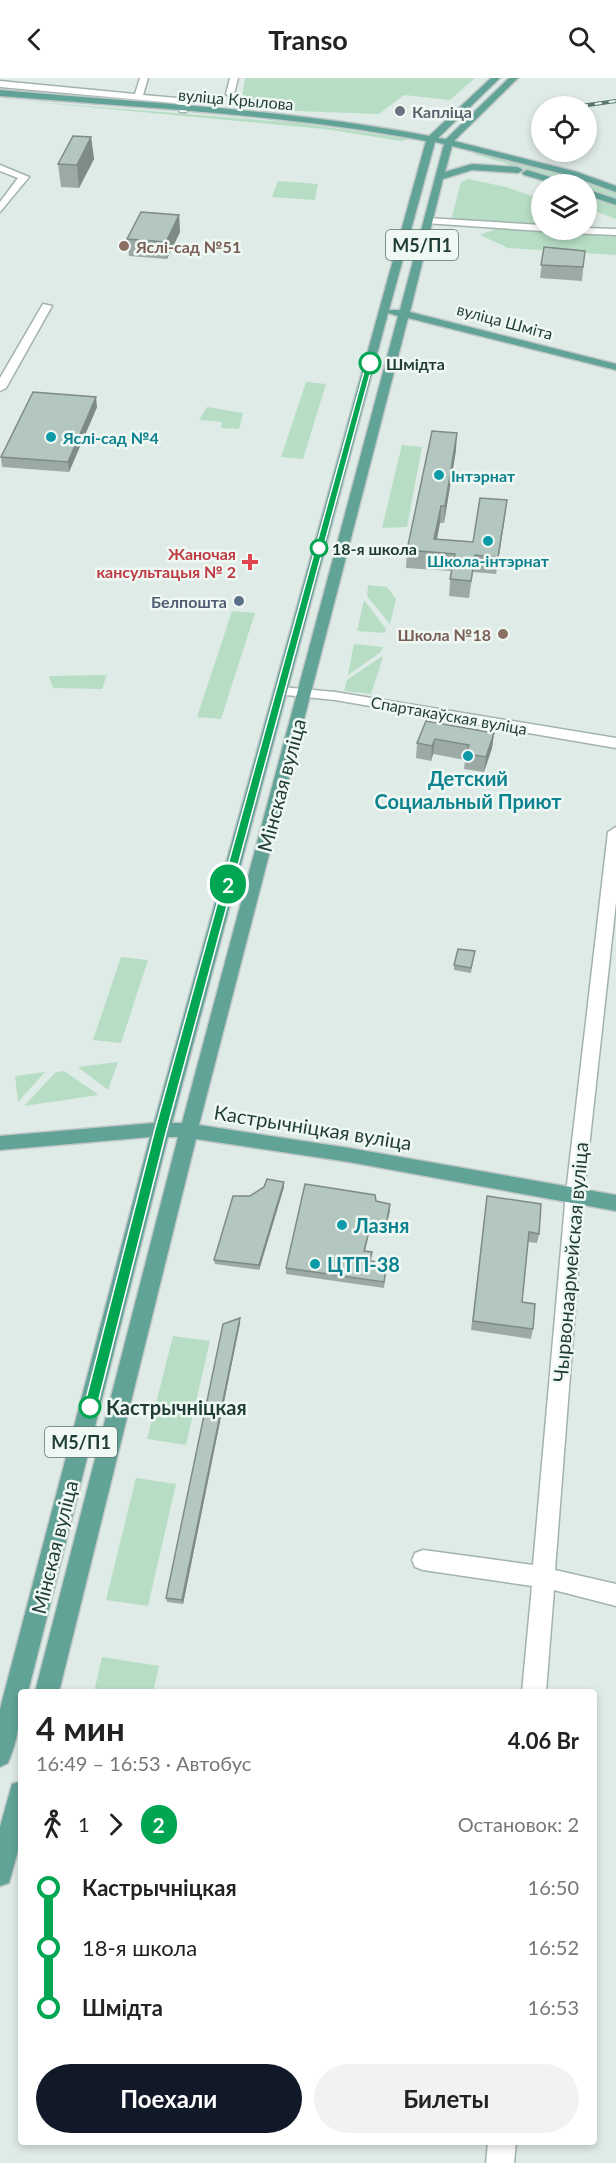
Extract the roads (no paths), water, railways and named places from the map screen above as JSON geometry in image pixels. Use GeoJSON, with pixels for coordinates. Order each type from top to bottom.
{"type":"FeatureCollection","features":[{"type":"Feature","properties":{"kind":"main road"},"geometry":{"type":"LineString","coordinates":[[431,143],[496,78]]}},
{"type":"Feature","properties":{"kind":"main road"},"geometry":{"type":"LineString","coordinates":[[448,146],[514,78]]}},
{"type":"Feature","properties":{"kind":"main road","name":"вуліца Крылова"},"geometry":{"type":"LineString","coordinates":[[3,98],[431,143]]}},
{"type":"Feature","properties":{"kind":"main road","name":"вуліца Крылова"},"geometry":{"type":"LineString","coordinates":[[3,98],[308,121],[431,143]]}},
{"type":"Feature","properties":{"kind":"main road"},"geometry":{"type":"LineString","coordinates":[[431,143],[554,168],[616,189]]}},
{"type":"Feature","properties":{"kind":"main road","name":"Мінская вуліца"},"geometry":{"type":"LineString","coordinates":[[0,1755],[161,1129],[431,143]]}},
{"type":"Feature","properties":{"kind":"main road"},"geometry":{"type":"LineString","coordinates":[[448,146],[531,174]]}},
{"type":"Feature","properties":{"kind":"main road","name":"Мінская вуліца"},"geometry":{"type":"LineString","coordinates":[[48,1689],[189,1131],[448,146]]}},
{"type":"Feature","properties":{"kind":"main road"},"geometry":{"type":"LineString","coordinates":[[439,177],[472,167],[518,170]]}},
{"type":"Feature","properties":{"kind":"main road"},"geometry":{"type":"LineString","coordinates":[[597,196],[616,202]]}},
{"type":"Feature","properties":{"kind":"main road","name":"вуліца Шміта"},"geometry":{"type":"LineString","coordinates":[[384,312],[405,313],[616,367]]}},
{"type":"Feature","properties":{"kind":"main road","name":"Кастрычніцкая вуліца"},"geometry":{"type":"LineString","coordinates":[[0,1143],[161,1129],[189,1131],[575,1193],[616,1203]]}},
{"type":"Feature","properties":{"kind":"main road"},"geometry":{"type":"LineString","coordinates":[[0,1874],[18,1804]]}},
{"type":"Feature","properties":{"kind":"street"},"geometry":{"type":"LineString","coordinates":[[58,90],[62,78]]}},
{"type":"Feature","properties":{"kind":"street"},"geometry":{"type":"LineString","coordinates":[[138,98],[144,78]]}},
{"type":"Feature","properties":{"kind":"street"},"geometry":{"type":"LineString","coordinates":[[230,94],[234,78]]}},
{"type":"Feature","properties":{"kind":"street"},"geometry":{"type":"LineString","coordinates":[[0,84],[177,102],[185,106],[183,110]]}},
{"type":"Feature","properties":{"kind":"street"},"geometry":{"type":"LineString","coordinates":[[0,168],[21,175]]}},
{"type":"Feature","properties":{"kind":"street"},"geometry":{"type":"LineString","coordinates":[[0,179],[21,175]]}},
{"type":"Feature","properties":{"kind":"street"},"geometry":{"type":"LineString","coordinates":[[0,209],[21,175]]}},
{"type":"Feature","properties":{"kind":"street"},"geometry":{"type":"LineString","coordinates":[[428,220],[531,227]]}},
{"type":"Feature","properties":{"kind":"street"},"geometry":{"type":"LineString","coordinates":[[597,231],[616,232]]}},
{"type":"Feature","properties":{"kind":"street"},"geometry":{"type":"LineString","coordinates":[[0,388],[47,306]]}},
{"type":"Feature","properties":{"kind":"street","name":"Спартакаўская вуліца"},"geometry":{"type":"LineString","coordinates":[[281,691],[306,693],[616,743]]}},
{"type":"Feature","properties":{"kind":"street","name":"Чырвонаармейская вуліца"},"geometry":{"type":"LineString","coordinates":[[534,1689],[575,1193],[616,832]]}},
{"type":"Feature","properties":{"kind":"street"},"geometry":{"type":"LineString","coordinates":[[423,1560],[542,1577],[616,1595]]}},
{"type":"Feature","properties":{"kind":"street"},"geometry":{"type":"LineString","coordinates":[[500,2163],[502,2145]]}},
{"type":"Feature","properties":{"kind":"railway"},"geometry":{"type":"LineString","coordinates":[[597,104],[616,101]]}},
{"type":"Feature","properties":{"kind":"place","name":"Капліца"},"geometry":{"type":"Point","coordinates":[400,111]}},
{"type":"Feature","properties":{"kind":"place","name":"Яслі-сад №51"},"geometry":{"type":"Point","coordinates":[124,246]}},
{"type":"Feature","properties":{"kind":"place","name":"Шмідта"},"geometry":{"type":"Point","coordinates":[370,363]}},
{"type":"Feature","properties":{"kind":"place","name":"Яслі-сад №4"},"geometry":{"type":"Point","coordinates":[51,437]}},
{"type":"Feature","properties":{"kind":"place","name":"Інтэрнат"},"geometry":{"type":"Point","coordinates":[439,475]}},
{"type":"Feature","properties":{"kind":"place","name":"Школа-інтэрнат"},"geometry":{"type":"Point","coordinates":[488,541]}},
{"type":"Feature","properties":{"kind":"place","name":"18-я школа"},"geometry":{"type":"Point","coordinates":[319,548]}},
{"type":"Feature","properties":{"kind":"place","name":"Жаночая кансультацыя № 2"},"geometry":{"type":"Point","coordinates":[250,562]}},
{"type":"Feature","properties":{"kind":"place","name":"Белпошта"},"geometry":{"type":"Point","coordinates":[239,601]}},
{"type":"Feature","properties":{"kind":"place","name":"Школа №18"},"geometry":{"type":"Point","coordinates":[503,634]}},
{"type":"Feature","properties":{"kind":"place","name":"Детский Социальный Приют"},"geometry":{"type":"Point","coordinates":[468,756]}},
{"type":"Feature","properties":{"kind":"place","name":"Лазня"},"geometry":{"type":"Point","coordinates":[342,1225]}},
{"type":"Feature","properties":{"kind":"place","name":"ЦТП-38"},"geometry":{"type":"Point","coordinates":[315,1264]}},
{"type":"Feature","properties":{"kind":"place","name":"Кастрычніцкая"},"geometry":{"type":"Point","coordinates":[90,1407]}}]}
